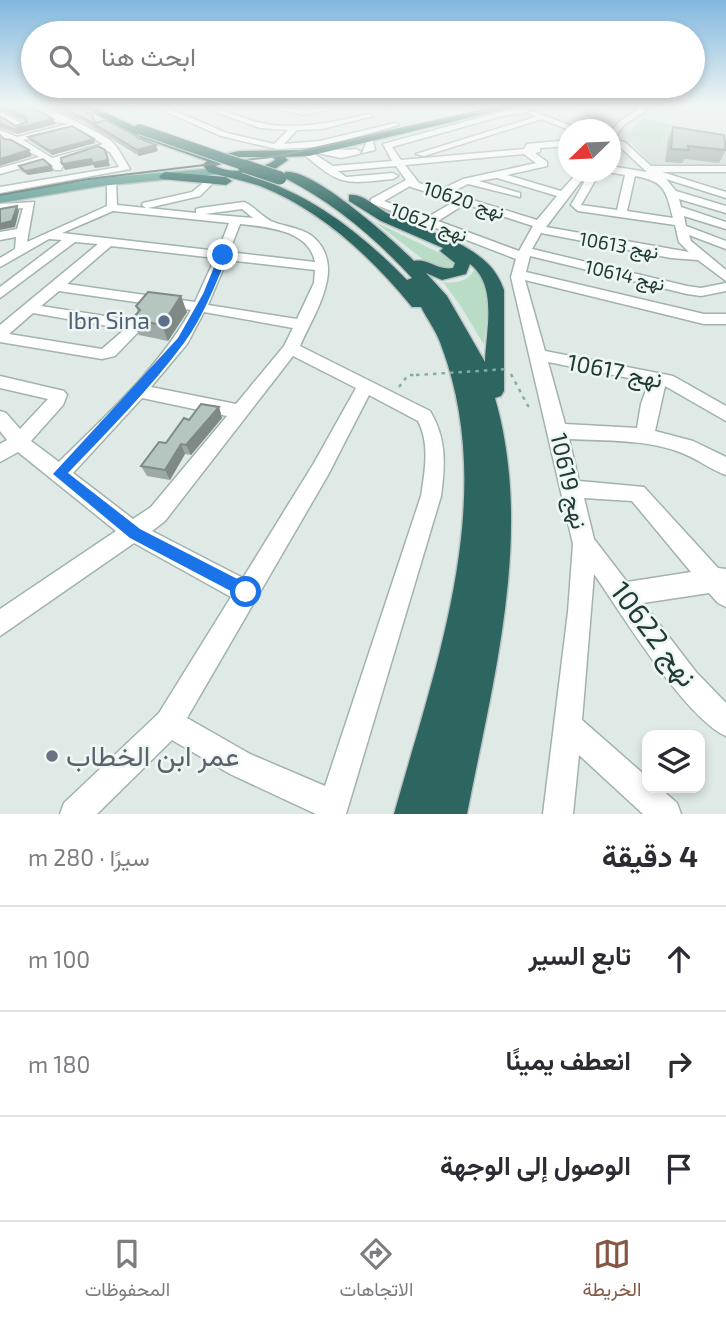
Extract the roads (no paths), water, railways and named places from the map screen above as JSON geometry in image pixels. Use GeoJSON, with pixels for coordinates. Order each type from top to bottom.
{"type":"FeatureCollection","features":[{"type":"Feature","properties":{"kind":"highway"},"geometry":{"type":"LineString","coordinates":[[161,144],[192,160]]}},
{"type":"Feature","properties":{"kind":"highway"},"geometry":{"type":"LineString","coordinates":[[208,144],[326,174]]}},
{"type":"Feature","properties":{"kind":"highway"},"geometry":{"type":"LineString","coordinates":[[279,163],[309,153],[352,144]]}},
{"type":"Feature","properties":{"kind":"highway"},"geometry":{"type":"LineString","coordinates":[[165,176],[279,163],[317,154],[364,149],[378,144]]}},
{"type":"Feature","properties":{"kind":"highway"},"geometry":{"type":"LineString","coordinates":[[216,169],[245,153],[279,163],[293,168],[374,217],[456,255],[464,265],[456,273],[442,275],[429,271],[279,163]]}},
{"type":"Feature","properties":{"kind":"highway"},"geometry":{"type":"LineString","coordinates":[[317,154],[307,160],[309,167],[326,174],[377,213],[469,256],[491,277],[496,290],[493,366],[501,483],[500,525],[493,597],[448,814]]}},
{"type":"Feature","properties":{"kind":"highway"},"geometry":{"type":"LineString","coordinates":[[279,163],[390,256],[423,294],[450,344],[465,384],[477,444],[479,481],[469,589],[413,814]]}},
{"type":"Feature","properties":{"kind":"highway"},"geometry":{"type":"LineString","coordinates":[[216,169],[274,188],[325,218],[379,260],[412,295],[450,344]]}},
{"type":"Feature","properties":{"kind":"highway"},"geometry":{"type":"LineString","coordinates":[[403,253],[434,287],[470,345],[487,392],[497,445]]}},
{"type":"Feature","properties":{"kind":"main road"},"geometry":{"type":"LineString","coordinates":[[142,178],[192,160],[216,169]]}},
{"type":"Feature","properties":{"kind":"main road"},"geometry":{"type":"LineString","coordinates":[[0,199],[112,174],[142,178],[165,176]]}},
{"type":"Feature","properties":{"kind":"street"},"geometry":{"type":"LineString","coordinates":[[23,144],[58,165],[59,175]]}},
{"type":"Feature","properties":{"kind":"street"},"geometry":{"type":"LineString","coordinates":[[0,190],[125,169],[109,144]]}},
{"type":"Feature","properties":{"kind":"street"},"geometry":{"type":"LineString","coordinates":[[251,144],[279,163]]}},
{"type":"Feature","properties":{"kind":"street"},"geometry":{"type":"LineString","coordinates":[[279,163],[288,144]]}},
{"type":"Feature","properties":{"kind":"street"},"geometry":{"type":"LineString","coordinates":[[279,163],[302,146],[311,144]]}},
{"type":"Feature","properties":{"kind":"street"},"geometry":{"type":"LineString","coordinates":[[392,144],[386,147],[401,161],[463,158],[529,149],[542,144]]}},
{"type":"Feature","properties":{"kind":"street"},"geometry":{"type":"LineString","coordinates":[[401,161],[455,144]]}},
{"type":"Feature","properties":{"kind":"street"},"geometry":{"type":"LineString","coordinates":[[513,144],[558,155]]}},
{"type":"Feature","properties":{"kind":"street"},"geometry":{"type":"LineString","coordinates":[[621,144],[673,193],[726,210]]}},
{"type":"Feature","properties":{"kind":"street"},"geometry":{"type":"LineString","coordinates":[[0,171],[49,160],[70,151],[104,146],[117,164],[112,174],[120,208]]}},
{"type":"Feature","properties":{"kind":"street"},"geometry":{"type":"LineString","coordinates":[[317,154],[341,156],[364,149]]}},
{"type":"Feature","properties":{"kind":"street"},"geometry":{"type":"LineString","coordinates":[[326,174],[401,161],[529,149]]}},
{"type":"Feature","properties":{"kind":"street"},"geometry":{"type":"LineString","coordinates":[[442,193],[467,181],[544,164],[529,149]]}},
{"type":"Feature","properties":{"kind":"street"},"geometry":{"type":"LineString","coordinates":[[463,158],[496,174],[564,195]]}},
{"type":"Feature","properties":{"kind":"street","name":"نهج 10620"},"geometry":{"type":"LineString","coordinates":[[401,161],[415,185],[540,227]]}},
{"type":"Feature","properties":{"kind":"street"},"geometry":{"type":"LineString","coordinates":[[0,263],[21,248],[47,235],[120,208],[192,195],[216,169]]}},
{"type":"Feature","properties":{"kind":"street"},"geometry":{"type":"LineString","coordinates":[[688,169],[726,180]]}},
{"type":"Feature","properties":{"kind":"street"},"geometry":{"type":"LineString","coordinates":[[621,170],[653,173],[726,169]]}},
{"type":"Feature","properties":{"kind":"street"},"geometry":{"type":"LineString","coordinates":[[621,215],[631,172]]}},
{"type":"Feature","properties":{"kind":"street"},"geometry":{"type":"LineString","coordinates":[[653,173],[726,195]]}},
{"type":"Feature","properties":{"kind":"street"},"geometry":{"type":"LineString","coordinates":[[15,180],[59,175],[112,174]]}},
{"type":"Feature","properties":{"kind":"street"},"geometry":{"type":"LineString","coordinates":[[326,174],[346,180],[409,177]]}},
{"type":"Feature","properties":{"kind":"street","name":"نهج 10621"},"geometry":{"type":"LineString","coordinates":[[409,177],[375,201],[522,261]]}},
{"type":"Feature","properties":{"kind":"street"},"geometry":{"type":"LineString","coordinates":[[467,181],[516,195]]}},
{"type":"Feature","properties":{"kind":"street"},"geometry":{"type":"LineString","coordinates":[[575,182],[540,227],[522,261],[605,295],[704,319],[726,319]]}},
{"type":"Feature","properties":{"kind":"street"},"geometry":{"type":"LineString","coordinates":[[589,182],[576,206],[679,225],[726,244]]}},
{"type":"Feature","properties":{"kind":"street"},"geometry":{"type":"LineString","coordinates":[[498,211],[526,184]]}},
{"type":"Feature","properties":{"kind":"street"},"geometry":{"type":"LineString","coordinates":[[673,193],[685,242],[726,277]]}},
{"type":"Feature","properties":{"kind":"street"},"geometry":{"type":"LineString","coordinates":[[429,222],[464,200]]}},
{"type":"Feature","properties":{"kind":"street"},"geometry":{"type":"LineString","coordinates":[[0,207],[30,204],[22,232],[21,248]]}},
{"type":"Feature","properties":{"kind":"street"},"geometry":{"type":"LineString","coordinates":[[181,214],[244,205],[267,223]]}},
{"type":"Feature","properties":{"kind":"street"},"geometry":{"type":"LineString","coordinates":[[0,624],[135,533],[158,514],[291,348],[321,283],[322,259],[309,240],[296,232],[267,223],[120,208]]}},
{"type":"Feature","properties":{"kind":"street"},"geometry":{"type":"LineString","coordinates":[[675,209],[724,222]]}},
{"type":"Feature","properties":{"kind":"street"},"geometry":{"type":"LineString","coordinates":[[60,474],[182,340],[199,309],[236,220]]}},
{"type":"Feature","properties":{"kind":"street","name":"نهج 10613"},"geometry":{"type":"LineString","coordinates":[[540,227],[640,262],[671,254],[699,256]]}},
{"type":"Feature","properties":{"kind":"street"},"geometry":{"type":"LineString","coordinates":[[0,236],[22,232]]}},
{"type":"Feature","properties":{"kind":"street"},"geometry":{"type":"LineString","coordinates":[[47,235],[322,267]]}},
{"type":"Feature","properties":{"kind":"street"},"geometry":{"type":"LineString","coordinates":[[0,294],[72,238]]}},
{"type":"Feature","properties":{"kind":"street"},"geometry":{"type":"LineString","coordinates":[[0,335],[108,242]]}},
{"type":"Feature","properties":{"kind":"street","name":"نهج 10614"},"geometry":{"type":"LineString","coordinates":[[522,261],[610,271],[640,262],[696,291],[726,287]]}},
{"type":"Feature","properties":{"kind":"street","name":"نهج 10619"},"geometry":{"type":"LineString","coordinates":[[522,261],[537,355],[584,544],[580,612],[558,814]]}},
{"type":"Feature","properties":{"kind":"street"},"geometry":{"type":"LineString","coordinates":[[605,295],[610,271]]}},
{"type":"Feature","properties":{"kind":"street"},"geometry":{"type":"LineString","coordinates":[[55,286],[158,300],[302,325]]}},
{"type":"Feature","properties":{"kind":"street"},"geometry":{"type":"LineString","coordinates":[[0,335],[103,354],[109,352],[137,326],[158,300]]}},
{"type":"Feature","properties":{"kind":"street"},"geometry":{"type":"LineString","coordinates":[[30,308],[137,326]]}},
{"type":"Feature","properties":{"kind":"street"},"geometry":{"type":"LineString","coordinates":[[169,723],[240,764],[332,809],[431,496],[435,470],[433,434],[424,416],[291,348]]}},
{"type":"Feature","properties":{"kind":"street","name":"نهج 10617"},"geometry":{"type":"LineString","coordinates":[[537,355],[673,382],[726,414]]}},
{"type":"Feature","properties":{"kind":"street"},"geometry":{"type":"LineString","coordinates":[[645,437],[650,404],[659,378]]}},
{"type":"Feature","properties":{"kind":"street"},"geometry":{"type":"LineString","coordinates":[[0,382],[58,395],[54,404],[19,442],[0,454]]}},
{"type":"Feature","properties":{"kind":"street"},"geometry":{"type":"LineString","coordinates":[[75,814],[169,723],[321,470],[366,385]]}},
{"type":"Feature","properties":{"kind":"street"},"geometry":{"type":"LineString","coordinates":[[138,391],[241,412]]}},
{"type":"Feature","properties":{"kind":"street"},"geometry":{"type":"LineString","coordinates":[[0,418],[19,442],[135,533],[246,592]]}},
{"type":"Feature","properties":{"kind":"street"},"geometry":{"type":"LineString","coordinates":[[558,431],[673,440],[722,458]]}},
{"type":"Feature","properties":{"kind":"street"},"geometry":{"type":"LineString","coordinates":[[572,489],[637,493],[722,584]]}},
{"type":"Feature","properties":{"kind":"street","name":"نهج 10622"},"geometry":{"type":"LineString","coordinates":[[584,544],[624,594],[671,664],[726,722]]}},
{"type":"Feature","properties":{"kind":"street"},"geometry":{"type":"LineString","coordinates":[[624,594],[722,584]]}},
{"type":"Feature","properties":{"kind":"street"},"geometry":{"type":"LineString","coordinates":[[566,724],[666,814]]}},
{"type":"Feature","properties":{"kind":"tram line"},"geometry":{"type":"LineString","coordinates":[[0,195],[89,179],[279,156],[332,144]]}},
{"type":"Feature","properties":{"kind":"place","name":"Ibn Sina"},"geometry":{"type":"Point","coordinates":[164,321]}},
{"type":"Feature","properties":{"kind":"place","name":"عمر ابن الخطاب"},"geometry":{"type":"Point","coordinates":[52,756]}}]}
